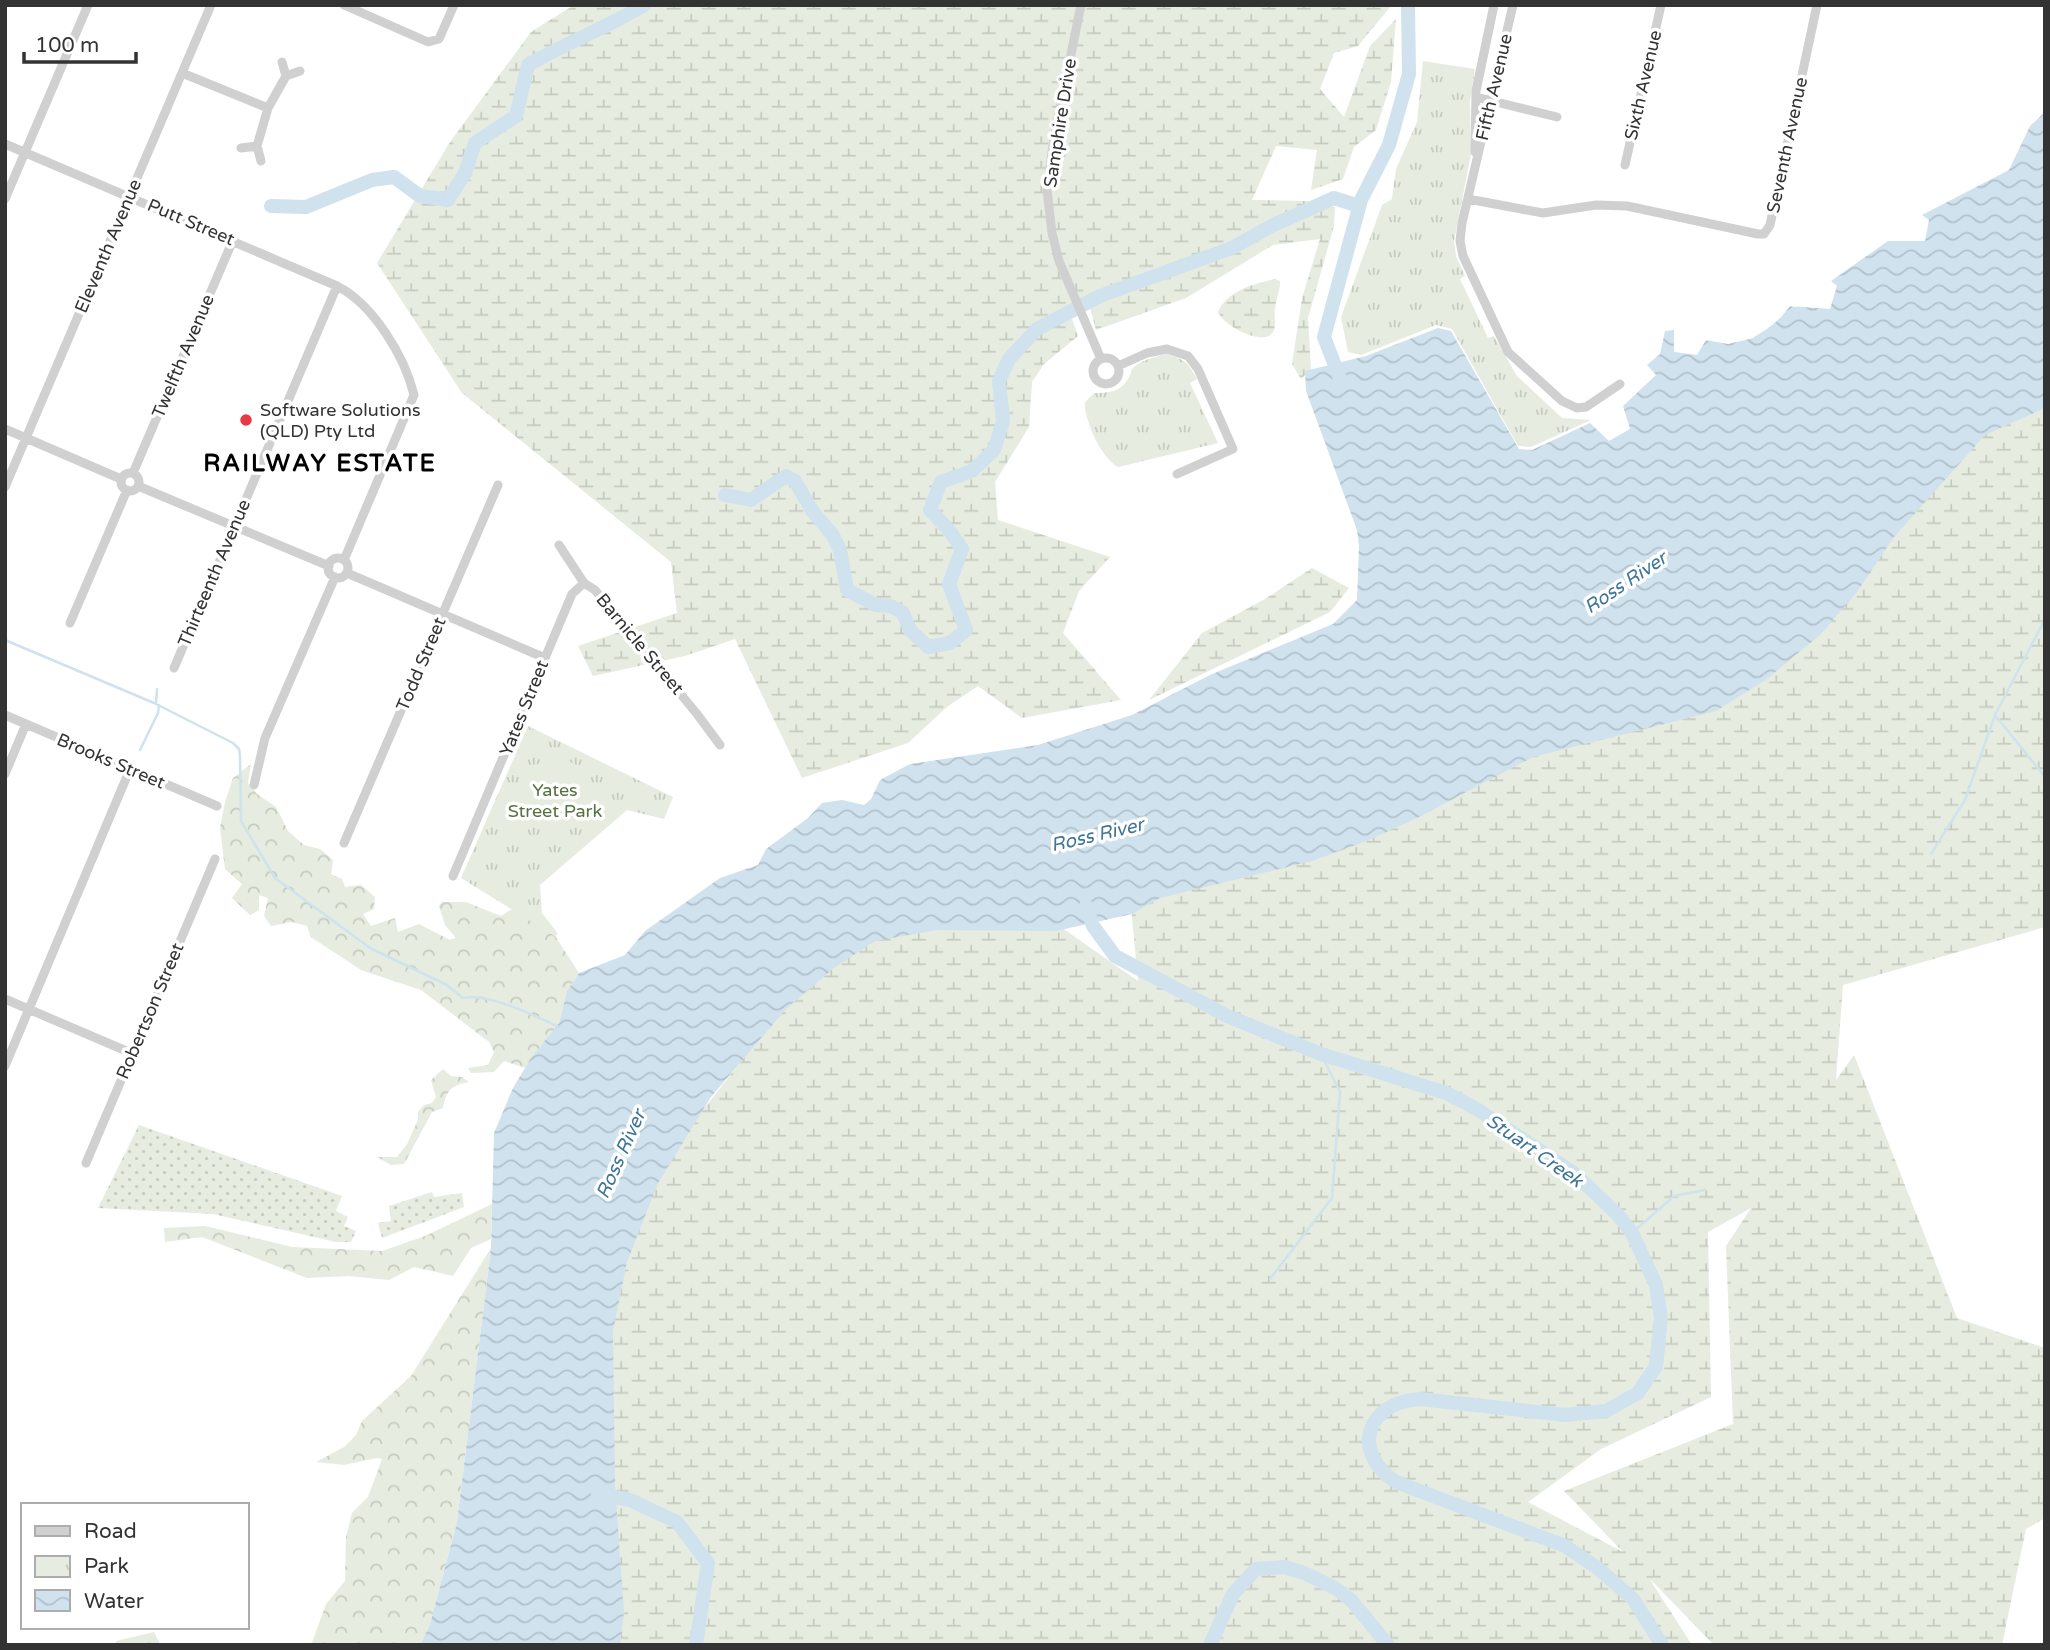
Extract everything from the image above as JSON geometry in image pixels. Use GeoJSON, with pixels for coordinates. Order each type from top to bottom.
{"type":"FeatureCollection","features":[{"type":"Feature","properties":{"kind":"street"},"geometry":{"type":"LineString","coordinates":[[5,199],[88,5]]}},
{"type":"Feature","properties":{"kind":"street","name":"Eleventh Avenue"},"geometry":{"type":"LineString","coordinates":[[5,487],[211,5]]}},
{"type":"Feature","properties":{"kind":"street"},"geometry":{"type":"LineString","coordinates":[[344,5],[428,42],[439,38],[454,5]]}},
{"type":"Feature","properties":{"kind":"street","name":"Samphire Drive"},"geometry":{"type":"LineString","coordinates":[[1081,5],[1052,147],[1047,190],[1052,233],[1059,261],[1101,359]]}},
{"type":"Feature","properties":{"kind":"street","name":"Fifth Avenue"},"geometry":{"type":"LineString","coordinates":[[1474,168],[1476,97],[1494,5]]}},
{"type":"Feature","properties":{"kind":"street","name":"Fifth Avenue"},"geometry":{"type":"LineString","coordinates":[[1513,5],[1460,236],[1463,256],[1507,350],[1536,379],[1571,406],[1586,407],[1620,384]]}},
{"type":"Feature","properties":{"kind":"street","name":"Sixth Avenue"},"geometry":{"type":"LineString","coordinates":[[1625,164],[1661,5]]}},
{"type":"Feature","properties":{"kind":"street","name":"Seventh Avenue"},"geometry":{"type":"LineString","coordinates":[[1468,199],[1543,214],[1596,205],[1627,206],[1764,234],[1770,226],[1817,5]]}},
{"type":"Feature","properties":{"kind":"street"},"geometry":{"type":"LineString","coordinates":[[282,62],[286,76]]}},
{"type":"Feature","properties":{"kind":"street"},"geometry":{"type":"LineString","coordinates":[[261,161],[257,146],[268,108],[286,76],[300,71]]}},
{"type":"Feature","properties":{"kind":"street"},"geometry":{"type":"LineString","coordinates":[[182,73],[268,108]]}},
{"type":"Feature","properties":{"kind":"street"},"geometry":{"type":"LineString","coordinates":[[1476,97],[1557,117]]}},
{"type":"Feature","properties":{"kind":"street","name":"Putt Street"},"geometry":{"type":"LineString","coordinates":[[5,145],[337,286]]}},
{"type":"Feature","properties":{"kind":"street"},"geometry":{"type":"LineString","coordinates":[[241,148],[257,146]]}},
{"type":"Feature","properties":{"kind":"street","name":"Twelfth Avenue"},"geometry":{"type":"LineString","coordinates":[[133,473],[233,240]]}},
{"type":"Feature","properties":{"kind":"street"},"geometry":{"type":"LineString","coordinates":[[337,286],[358,300],[381,328],[403,363],[414,395],[344,560],[347,573],[342,577],[335,577],[329,572],[329,566],[334,559],[344,560]]}},
{"type":"Feature","properties":{"kind":"street","name":"Thirteenth Avenue"},"geometry":{"type":"LineString","coordinates":[[174,668],[337,286]]}},
{"type":"Feature","properties":{"kind":"street"},"geometry":{"type":"LineString","coordinates":[[1118,366],[1147,353],[1167,349],[1188,356],[1198,369],[1233,449],[1177,474]]}},
{"type":"Feature","properties":{"kind":"street"},"geometry":{"type":"LineString","coordinates":[[1110,358],[1118,366],[1116,380],[1109,384],[1100,383],[1093,373],[1094,364],[1101,359],[1110,358]]}},
{"type":"Feature","properties":{"kind":"street"},"geometry":{"type":"LineString","coordinates":[[5,429],[121,479]]}},
{"type":"Feature","properties":{"kind":"street"},"geometry":{"type":"LineString","coordinates":[[127,473],[133,473],[139,478],[138,486],[134,490],[127,490],[121,484],[121,479],[127,473]]}},
{"type":"Feature","properties":{"kind":"street","name":"Todd Street"},"geometry":{"type":"LineString","coordinates":[[344,843],[498,485]]}},
{"type":"Feature","properties":{"kind":"street"},"geometry":{"type":"LineString","coordinates":[[138,486],[329,566]]}},
{"type":"Feature","properties":{"kind":"street"},"geometry":{"type":"LineString","coordinates":[[70,623],[127,490]]}},
{"type":"Feature","properties":{"kind":"street","name":"Barnicle Street"},"geometry":{"type":"LineString","coordinates":[[559,545],[584,583],[595,590],[697,713],[720,745]]}},
{"type":"Feature","properties":{"kind":"street"},"geometry":{"type":"LineString","coordinates":[[347,573],[545,658]]}},
{"type":"Feature","properties":{"kind":"street"},"geometry":{"type":"LineString","coordinates":[[254,785],[265,738],[335,577]]}},
{"type":"Feature","properties":{"kind":"street","name":"Yates Street"},"geometry":{"type":"LineString","coordinates":[[453,876],[572,594],[584,583]]}},
{"type":"Feature","properties":{"kind":"street","name":"Brooks Street"},"geometry":{"type":"LineString","coordinates":[[5,715],[217,806]]}},
{"type":"Feature","properties":{"kind":"street"},"geometry":{"type":"LineString","coordinates":[[5,774],[26,724]]}},
{"type":"Feature","properties":{"kind":"street"},"geometry":{"type":"LineString","coordinates":[[5,1066],[130,769]]}},
{"type":"Feature","properties":{"kind":"street","name":"Robertson Street"},"geometry":{"type":"LineString","coordinates":[[86,1163],[215,859]]}},
{"type":"Feature","properties":{"kind":"street"},"geometry":{"type":"LineString","coordinates":[[5,999],[131,1053]]}},
{"type":"Feature","properties":{"kind":"green space"},"geometry":{"type":"Polygon","coordinates":[[[574,5],[1391,6],[1358,46],[1334,53],[1320,89],[1344,117],[1370,46],[1396,19],[1391,82],[1376,130],[1354,147],[1343,179],[1311,190],[1317,150],[1276,146],[1252,200],[1306,201],[1335,207],[1334,226],[1308,318],[1311,369],[1301,379],[1292,364],[1302,298],[1320,239],[1273,245],[1186,298],[1096,330],[1090,308],[1071,316],[1078,336],[1044,364],[1032,382],[1029,427],[995,482],[998,520],[1110,557],[1079,591],[1063,633],[1121,700],[1022,718],[978,686],[947,707],[908,743],[802,778],[735,639],[685,656],[593,676],[578,646],[677,613],[671,562],[462,393],[377,263],[450,142],[531,32],[574,5]]]}},
{"type":"Feature","properties":{"kind":"green space"},"geometry":{"type":"Polygon","coordinates":[[[1423,61],[1475,69],[1470,101],[1471,154],[1454,241],[1456,256],[1465,276],[1460,279],[1488,338],[1494,336],[1517,376],[1562,418],[1591,420],[1531,447],[1518,446],[1452,329],[1436,325],[1361,355],[1348,352],[1341,317],[1382,205],[1392,199],[1396,169],[1417,122],[1423,61]]]}},
{"type":"Feature","properties":{"kind":"green space"},"geometry":{"type":"Polygon","coordinates":[[[1275,279],[1280,281],[1280,285],[1275,308],[1275,328],[1270,335],[1263,337],[1245,333],[1228,323],[1218,312],[1222,304],[1235,293],[1275,279]]]}},
{"type":"Feature","properties":{"kind":"green space"},"geometry":{"type":"Polygon","coordinates":[[[1167,354],[1185,362],[1194,373],[1197,379],[1190,383],[1218,443],[1118,467],[1106,456],[1095,438],[1087,418],[1085,402],[1094,393],[1119,389],[1137,365],[1167,354]]]}},
{"type":"Feature","properties":{"kind":"green space"},"geometry":{"type":"Polygon","coordinates":[[[2045,394],[2045,927],[1843,985],[1836,1080],[1854,1055],[1957,1318],[2045,1348],[2045,1518],[2026,1529],[2002,1645],[1714,1645],[1649,1578],[1692,1645],[611,1645],[599,1351],[636,1195],[820,961],[946,909],[1045,916],[1138,981],[1129,886],[1985,419],[2045,394]],[[1751,1208],[1708,1232],[1711,1397],[1601,1449],[1528,1502],[1623,1552],[1564,1491],[1733,1424],[1726,1246],[1751,1208]]]}},
{"type":"Feature","properties":{"kind":"green space"},"geometry":{"type":"Polygon","coordinates":[[[1312,568],[1349,588],[1330,612],[1149,700],[1202,633],[1265,599],[1312,568]]]}},
{"type":"Feature","properties":{"kind":"green space","name":"Yates Street Park"},"geometry":{"type":"Polygon","coordinates":[[[528,726],[673,797],[664,819],[627,810],[540,885],[542,913],[558,934],[555,936],[461,878],[528,726]]]}},
{"type":"Feature","properties":{"kind":"green space"},"geometry":{"type":"Polygon","coordinates":[[[549,759],[563,759],[582,769],[592,788],[592,802],[582,821],[563,831],[549,831],[530,821],[520,802],[520,788],[530,769],[549,759]]]}},
{"type":"Feature","properties":{"kind":"green space"},"geometry":{"type":"Polygon","coordinates":[[[251,764],[248,783],[257,794],[276,807],[288,831],[304,845],[320,849],[333,860],[331,874],[342,879],[345,887],[361,885],[375,897],[374,909],[363,914],[371,926],[395,918],[398,932],[419,924],[450,940],[456,938],[445,925],[439,906],[442,902],[466,902],[501,916],[512,909],[555,936],[579,973],[567,991],[559,1023],[525,1068],[504,1061],[494,1072],[471,1073],[468,1068],[488,1065],[494,1052],[489,1042],[421,990],[361,970],[311,937],[307,926],[292,922],[271,926],[264,916],[268,898],[259,895],[259,910],[250,915],[232,898],[242,884],[225,869],[220,828],[233,778],[251,764]]]}},
{"type":"Feature","properties":{"kind":"green space"},"geometry":{"type":"Polygon","coordinates":[[[443,1069],[451,1076],[462,1077],[469,1082],[451,1089],[443,1108],[432,1112],[404,1164],[391,1165],[377,1157],[397,1157],[407,1144],[418,1120],[418,1112],[436,1097],[431,1080],[443,1069]]]}},
{"type":"Feature","properties":{"kind":"green space"},"geometry":{"type":"Polygon","coordinates":[[[139,1125],[342,1196],[336,1211],[348,1217],[344,1226],[356,1231],[351,1242],[336,1242],[213,1214],[98,1208],[139,1125]]]}},
{"type":"Feature","properties":{"kind":"green space"},"geometry":{"type":"Polygon","coordinates":[[[432,1192],[434,1197],[462,1193],[464,1207],[382,1238],[378,1223],[391,1221],[389,1206],[432,1192]]]}},
{"type":"Feature","properties":{"kind":"green space"},"geometry":{"type":"Polygon","coordinates":[[[492,1204],[491,1239],[471,1248],[453,1276],[414,1267],[389,1280],[349,1276],[307,1278],[202,1237],[165,1242],[164,1228],[205,1226],[292,1247],[382,1251],[425,1236],[492,1204]]]}},
{"type":"Feature","properties":{"kind":"green space"},"geometry":{"type":"Polygon","coordinates":[[[491,1248],[457,1522],[430,1624],[420,1645],[311,1645],[326,1604],[345,1581],[346,1537],[352,1513],[368,1497],[382,1459],[344,1465],[316,1462],[344,1447],[356,1435],[362,1421],[411,1376],[491,1248]]]}},
{"type":"Feature","properties":{"kind":"green space"},"geometry":{"type":"Polygon","coordinates":[[[154,1632],[163,1645],[116,1645],[116,1641],[154,1632]]]}},
{"type":"Feature","properties":{"kind":"water","name":"Ross River"},"geometry":{"type":"Polygon","coordinates":[[[2045,112],[2045,408],[1985,435],[1894,537],[1857,592],[1821,634],[1767,679],[1716,711],[1533,757],[1415,819],[1312,861],[1160,898],[1132,914],[1056,931],[937,930],[875,941],[834,968],[786,1009],[711,1097],[658,1183],[627,1262],[613,1331],[615,1486],[624,1613],[620,1645],[420,1645],[430,1624],[457,1522],[491,1248],[494,1133],[513,1088],[531,1058],[559,1023],[567,991],[579,973],[625,955],[645,931],[720,878],[758,865],[766,849],[808,818],[822,803],[842,800],[864,805],[871,799],[880,780],[910,764],[1038,745],[1132,715],[1210,675],[1333,624],[1357,600],[1359,546],[1357,530],[1306,391],[1305,371],[1366,356],[1438,328],[1451,331],[1519,449],[1532,450],[1590,423],[1609,441],[1630,429],[1623,406],[1656,375],[1647,365],[1660,354],[1665,331],[1674,330],[1674,352],[1697,355],[1706,340],[1736,342],[1754,337],[1779,319],[1790,306],[1830,309],[1837,286],[1831,281],[1888,241],[1925,241],[1929,220],[1922,215],[2009,170],[2030,126],[2045,112]]]}},
{"type":"Feature","properties":{"kind":"pier"},"geometry":{"type":"Polygon","coordinates":[[[1788,303],[1796,303],[1796,307],[1790,306],[1781,317],[1753,338],[1728,344],[1706,340],[1704,337],[1725,340],[1751,335],[1779,315],[1788,303]]]}},
{"type":"Feature","properties":{"kind":"waterway"},"geometry":{"type":"LineString","coordinates":[[271,206],[306,207],[372,180],[394,177],[420,196],[448,200],[465,173],[475,143],[516,116],[528,65],[644,5]]}},
{"type":"Feature","properties":{"kind":"waterway"},"geometry":{"type":"LineString","coordinates":[[1341,381],[1324,337],[1361,200],[1389,145],[1409,74],[1408,5]]}},
{"type":"Feature","properties":{"kind":"waterway"},"geometry":{"type":"LineString","coordinates":[[725,495],[751,500],[786,476],[795,481],[840,550],[847,590],[876,605],[891,606],[903,613],[910,630],[928,647],[950,643],[966,630],[949,584],[962,549],[930,510],[941,482],[972,471],[994,450],[1003,421],[999,381],[1009,359],[1037,329],[1100,296],[1232,248],[1271,226],[1334,198],[1359,206]]}},
{"type":"Feature","properties":{"kind":"waterway"},"geometry":{"type":"LineString","coordinates":[[1931,854],[1965,800],[1995,715],[2045,619]]}},
{"type":"Feature","properties":{"kind":"waterway"},"geometry":{"type":"LineString","coordinates":[[5,640],[154,703],[233,743],[239,749],[240,756],[241,821],[275,878],[370,948],[447,985],[463,998],[474,997],[498,1002],[557,1026]]}},
{"type":"Feature","properties":{"kind":"waterway"},"geometry":{"type":"LineString","coordinates":[[156,703],[157,689]]}},
{"type":"Feature","properties":{"kind":"waterway"},"geometry":{"type":"LineString","coordinates":[[140,750],[158,713],[159,705]]}},
{"type":"Feature","properties":{"kind":"waterway"},"geometry":{"type":"LineString","coordinates":[[1995,715],[2045,777]]}},
{"type":"Feature","properties":{"kind":"waterway","name":"Stuart Creek"},"geometry":{"type":"LineString","coordinates":[[1086,906],[1093,926],[1115,956],[1227,1016],[1321,1054],[1446,1093],[1475,1108],[1574,1173],[1619,1216],[1632,1233],[1656,1285],[1661,1318],[1656,1366],[1638,1393],[1606,1411],[1565,1415],[1420,1399],[1402,1402],[1387,1409],[1377,1419],[1370,1430],[1369,1443],[1373,1457],[1382,1470],[1396,1482],[1565,1546],[1599,1569],[1633,1599],[1662,1645]]}},
{"type":"Feature","properties":{"kind":"waterway"},"geometry":{"type":"LineString","coordinates":[[1270,1279],[1332,1198],[1340,1092],[1321,1054]]}},
{"type":"Feature","properties":{"kind":"waterway"},"geometry":{"type":"LineString","coordinates":[[1632,1233],[1674,1196],[1705,1190]]}},
{"type":"Feature","properties":{"kind":"waterway"},"geometry":{"type":"LineString","coordinates":[[598,1494],[630,1500],[677,1522],[708,1563],[696,1645]]}},
{"type":"Feature","properties":{"kind":"waterway","name":"Stuart Creek"},"geometry":{"type":"LineString","coordinates":[[1210,1645],[1233,1594],[1256,1569],[1285,1567],[1335,1588],[1351,1600],[1388,1645]]}},
{"type":"Feature","properties":{"kind":"place","name":"Software Solutions (QLD) Pty Ltd"},"geometry":{"type":"Point","coordinates":[246,420]}},
{"type":"Feature","properties":{"kind":"district","name":"RAILWAY ESTATE"},"geometry":{"type":"Point","coordinates":[320,463]}}]}
